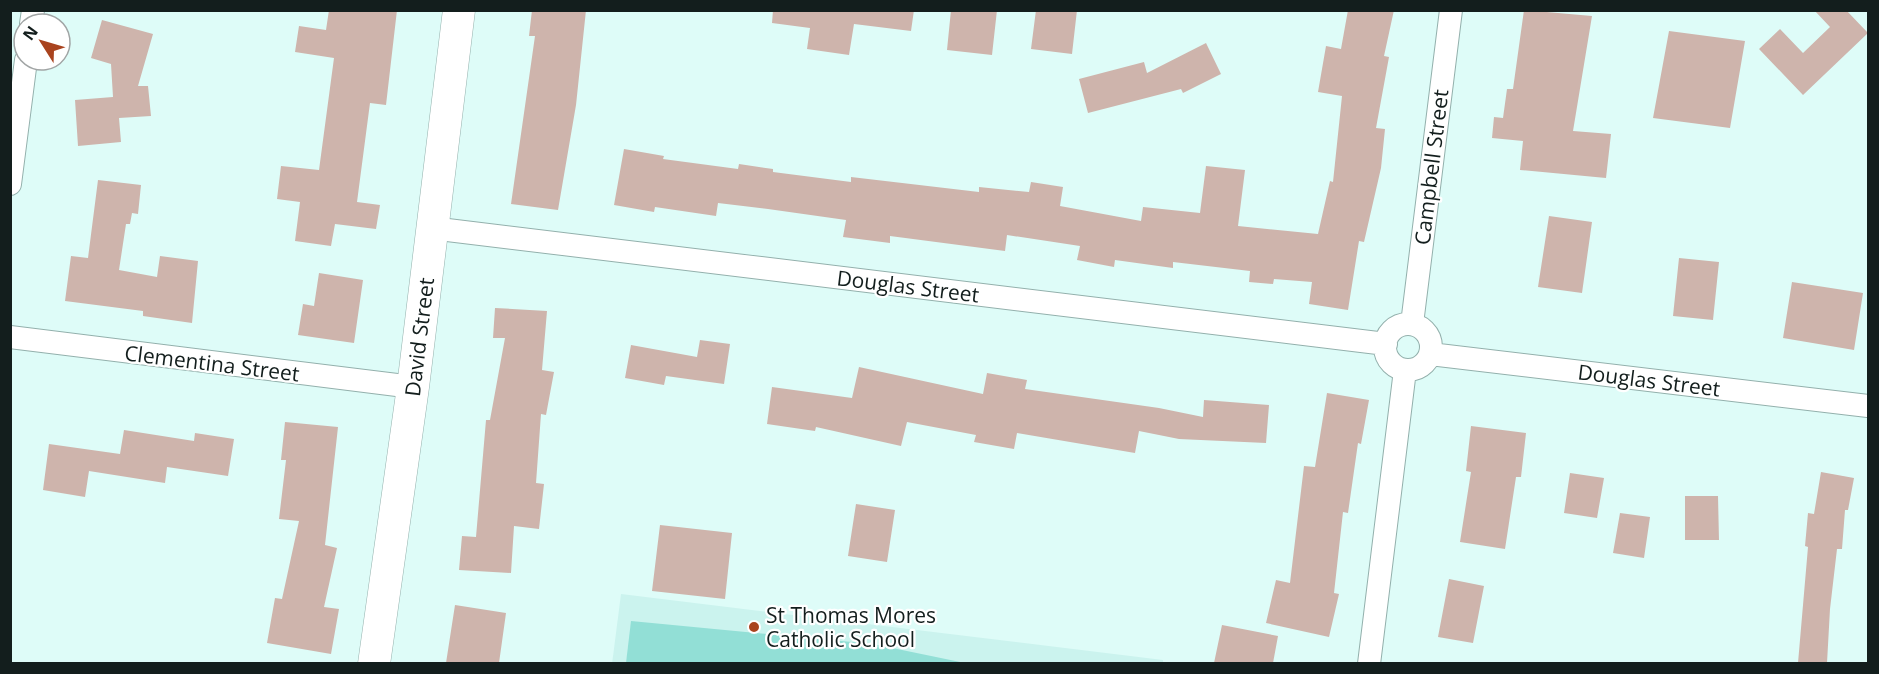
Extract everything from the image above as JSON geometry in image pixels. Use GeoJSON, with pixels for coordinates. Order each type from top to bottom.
{"type":"FeatureCollection","features":[{"type":"Feature","properties":{"kind":"street","name":"David Street"},"geometry":{"type":"LineString","coordinates":[[374,663],[413,387],[459,10]]}},
{"type":"Feature","properties":{"kind":"street","name":"Campbell Street"},"geometry":{"type":"LineString","coordinates":[[1412,324],[1451,10]]}},
{"type":"Feature","properties":{"kind":"street"},"geometry":{"type":"LineString","coordinates":[[10,183],[24,72]]}},
{"type":"Feature","properties":{"kind":"street","name":"Douglas Street"},"geometry":{"type":"LineString","coordinates":[[431,228],[1386,344]]}},
{"type":"Feature","properties":{"kind":"street"},"geometry":{"type":"LineString","coordinates":[[1404,324],[1412,324],[1419,327],[1429,339],[1430,354],[1420,366],[1405,370],[1392,364],[1385,351],[1386,344],[1392,331],[1404,324]]}},
{"type":"Feature","properties":{"kind":"street","name":"Clementina Street"},"geometry":{"type":"LineString","coordinates":[[10,338],[413,387]]}},
{"type":"Feature","properties":{"kind":"street","name":"Douglas Street"},"geometry":{"type":"LineString","coordinates":[[1430,354],[1869,406]]}},
{"type":"Feature","properties":{"kind":"street"},"geometry":{"type":"LineString","coordinates":[[1369,663],[1405,370]]}},
{"type":"Feature","properties":{"kind":"shaded area","name":"St Thomas Mores Catholic School"},"geometry":{"type":"Polygon","coordinates":[[[621,594],[1163,660],[1163,664],[612,664],[621,594]]]}},
{"type":"Feature","properties":{"kind":"shaded area"},"geometry":{"type":"Polygon","coordinates":[[[631,621],[873,644],[965,663],[626,663],[631,621]]]}},
{"type":"Feature","properties":{"kind":"building"},"geometry":{"type":"Polygon","coordinates":[[[329,10],[397,10],[386,105],[370,103],[357,202],[380,205],[376,229],[335,224],[331,246],[295,241],[300,202],[277,199],[281,166],[319,170],[334,58],[295,52],[299,26],[326,30],[329,10]]]}},
{"type":"Feature","properties":{"kind":"building"},"geometry":{"type":"Polygon","coordinates":[[[532,10],[586,10],[576,105],[558,210],[511,204],[535,36],[529,36],[532,10]]]}},
{"type":"Feature","properties":{"kind":"building"},"geometry":{"type":"Polygon","coordinates":[[[773,10],[914,10],[911,31],[854,24],[849,55],[807,49],[810,28],[772,23],[773,10]]]}},
{"type":"Feature","properties":{"kind":"building"},"geometry":{"type":"Polygon","coordinates":[[[951,10],[997,10],[992,55],[947,50],[951,10]]]}},
{"type":"Feature","properties":{"kind":"building"},"geometry":{"type":"Polygon","coordinates":[[[1036,10],[1077,10],[1072,54],[1031,49],[1036,10]]]}},
{"type":"Feature","properties":{"kind":"building"},"geometry":{"type":"Polygon","coordinates":[[[1348,10],[1394,10],[1384,56],[1389,57],[1376,128],[1385,129],[1381,168],[1364,242],[1359,241],[1348,310],[1309,304],[1312,282],[1274,279],[1273,284],[1249,282],[1250,271],[1173,262],[1173,268],[1115,260],[1114,267],[1077,260],[1080,246],[1007,235],[1005,251],[890,236],[890,243],[843,237],[846,220],[768,209],[718,203],[716,216],[655,207],[654,212],[614,205],[624,149],[664,156],[663,159],[738,169],[739,164],[773,169],[773,172],[851,182],[851,177],[979,192],[979,187],[1029,192],[1031,182],[1063,187],[1060,206],[1141,221],[1143,207],[1200,213],[1206,166],[1245,170],[1238,226],[1318,234],[1330,181],[1333,182],[1342,96],[1318,92],[1326,46],[1341,49],[1348,10]]]}},
{"type":"Feature","properties":{"kind":"building"},"geometry":{"type":"Polygon","coordinates":[[[1524,10],[1592,16],[1573,131],[1611,134],[1606,178],[1520,170],[1523,141],[1492,138],[1494,117],[1503,118],[1507,89],[1513,89],[1524,10]]]}},
{"type":"Feature","properties":{"kind":"building"},"geometry":{"type":"Polygon","coordinates":[[[1814,10],[1846,10],[1868,33],[1803,95],[1759,49],[1780,29],[1803,53],[1830,27],[1814,10]]]}},
{"type":"Feature","properties":{"kind":"building"},"geometry":{"type":"Polygon","coordinates":[[[102,20],[153,34],[138,86],[148,86],[151,116],[119,118],[121,142],[78,146],[75,100],[113,97],[111,64],[91,58],[102,20]]]}},
{"type":"Feature","properties":{"kind":"building"},"geometry":{"type":"Polygon","coordinates":[[[1669,31],[1745,41],[1730,128],[1653,118],[1669,31]]]}},
{"type":"Feature","properties":{"kind":"building"},"geometry":{"type":"Polygon","coordinates":[[[1206,43],[1221,74],[1183,93],[1181,89],[1088,113],[1079,79],[1144,62],[1147,73],[1206,43]]]}},
{"type":"Feature","properties":{"kind":"building"},"geometry":{"type":"Polygon","coordinates":[[[98,180],[141,185],[138,214],[132,213],[130,224],[126,224],[119,270],[157,277],[160,256],[198,261],[192,323],[143,316],[143,311],[65,301],[71,256],[88,258],[98,180]]]}},
{"type":"Feature","properties":{"kind":"building"},"geometry":{"type":"Polygon","coordinates":[[[1549,216],[1592,222],[1582,293],[1538,287],[1549,216]]]}},
{"type":"Feature","properties":{"kind":"building"},"geometry":{"type":"Polygon","coordinates":[[[1679,258],[1719,262],[1713,320],[1673,316],[1679,258]]]}},
{"type":"Feature","properties":{"kind":"building"},"geometry":{"type":"Polygon","coordinates":[[[319,273],[363,280],[354,343],[298,335],[303,304],[314,306],[319,273]]]}},
{"type":"Feature","properties":{"kind":"building"},"geometry":{"type":"Polygon","coordinates":[[[1792,282],[1863,293],[1854,350],[1783,338],[1792,282]]]}},
{"type":"Feature","properties":{"kind":"building"},"geometry":{"type":"Polygon","coordinates":[[[495,308],[547,311],[542,370],[554,372],[546,415],[541,414],[536,483],[544,484],[539,529],[514,526],[511,573],[459,570],[462,536],[476,537],[486,420],[490,420],[505,338],[493,338],[495,308]]]}},
{"type":"Feature","properties":{"kind":"building"},"geometry":{"type":"Polygon","coordinates":[[[700,340],[730,344],[724,384],[666,376],[664,385],[625,378],[631,345],[697,357],[700,340]]]}},
{"type":"Feature","properties":{"kind":"building"},"geometry":{"type":"Polygon","coordinates":[[[859,367],[983,394],[987,373],[1027,380],[1025,389],[1159,408],[1203,417],[1204,400],[1269,405],[1266,443],[1179,439],[1139,431],[1135,453],[1017,433],[1014,449],[974,442],[976,435],[907,422],[901,446],[816,427],[815,431],[767,424],[772,387],[852,398],[859,367]]]}},
{"type":"Feature","properties":{"kind":"building"},"geometry":{"type":"Polygon","coordinates":[[[1327,393],[1369,400],[1361,444],[1358,443],[1348,513],[1343,512],[1334,593],[1339,594],[1329,637],[1266,623],[1276,580],[1290,583],[1304,466],[1315,467],[1327,393]]]}},
{"type":"Feature","properties":{"kind":"building"},"geometry":{"type":"Polygon","coordinates":[[[285,422],[338,427],[325,545],[337,548],[324,607],[339,609],[331,654],[267,643],[275,598],[282,599],[299,521],[279,519],[286,460],[281,460],[285,422]]]}},
{"type":"Feature","properties":{"kind":"building"},"geometry":{"type":"Polygon","coordinates":[[[1471,426],[1526,433],[1521,477],[1516,477],[1505,549],[1460,542],[1471,472],[1466,471],[1471,426]]]}},
{"type":"Feature","properties":{"kind":"building"},"geometry":{"type":"Polygon","coordinates":[[[124,430],[194,441],[195,433],[234,439],[228,476],[167,467],[165,483],[89,471],[85,497],[43,490],[49,444],[120,454],[124,430]]]}},
{"type":"Feature","properties":{"kind":"building"},"geometry":{"type":"Polygon","coordinates":[[[1821,472],[1854,478],[1848,510],[1845,510],[1842,549],[1837,549],[1827,663],[1798,663],[1808,547],[1805,546],[1808,513],[1814,514],[1821,472]]]}},
{"type":"Feature","properties":{"kind":"building"},"geometry":{"type":"Polygon","coordinates":[[[1570,473],[1604,478],[1597,518],[1564,513],[1570,473]]]}},
{"type":"Feature","properties":{"kind":"building"},"geometry":{"type":"Polygon","coordinates":[[[1685,496],[1718,496],[1719,540],[1685,540],[1685,496]]]}},
{"type":"Feature","properties":{"kind":"building"},"geometry":{"type":"Polygon","coordinates":[[[856,504],[895,510],[887,562],[848,556],[856,504]]]}},
{"type":"Feature","properties":{"kind":"building"},"geometry":{"type":"Polygon","coordinates":[[[1620,513],[1650,517],[1644,558],[1613,553],[1620,513]]]}},
{"type":"Feature","properties":{"kind":"building"},"geometry":{"type":"Polygon","coordinates":[[[660,525],[732,533],[725,599],[652,591],[660,525]]]}},
{"type":"Feature","properties":{"kind":"building"},"geometry":{"type":"Polygon","coordinates":[[[1449,579],[1484,586],[1473,643],[1438,637],[1449,579]]]}},
{"type":"Feature","properties":{"kind":"building"},"geometry":{"type":"Polygon","coordinates":[[[455,605],[506,613],[499,663],[446,663],[455,605]]]}},
{"type":"Feature","properties":{"kind":"building"},"geometry":{"type":"Polygon","coordinates":[[[1222,625],[1278,636],[1273,663],[1214,663],[1222,625]]]}},
{"type":"Feature","properties":{"kind":"place","name":"St Thomas Mores Catholic School"},"geometry":{"type":"Point","coordinates":[754,627]}}]}
